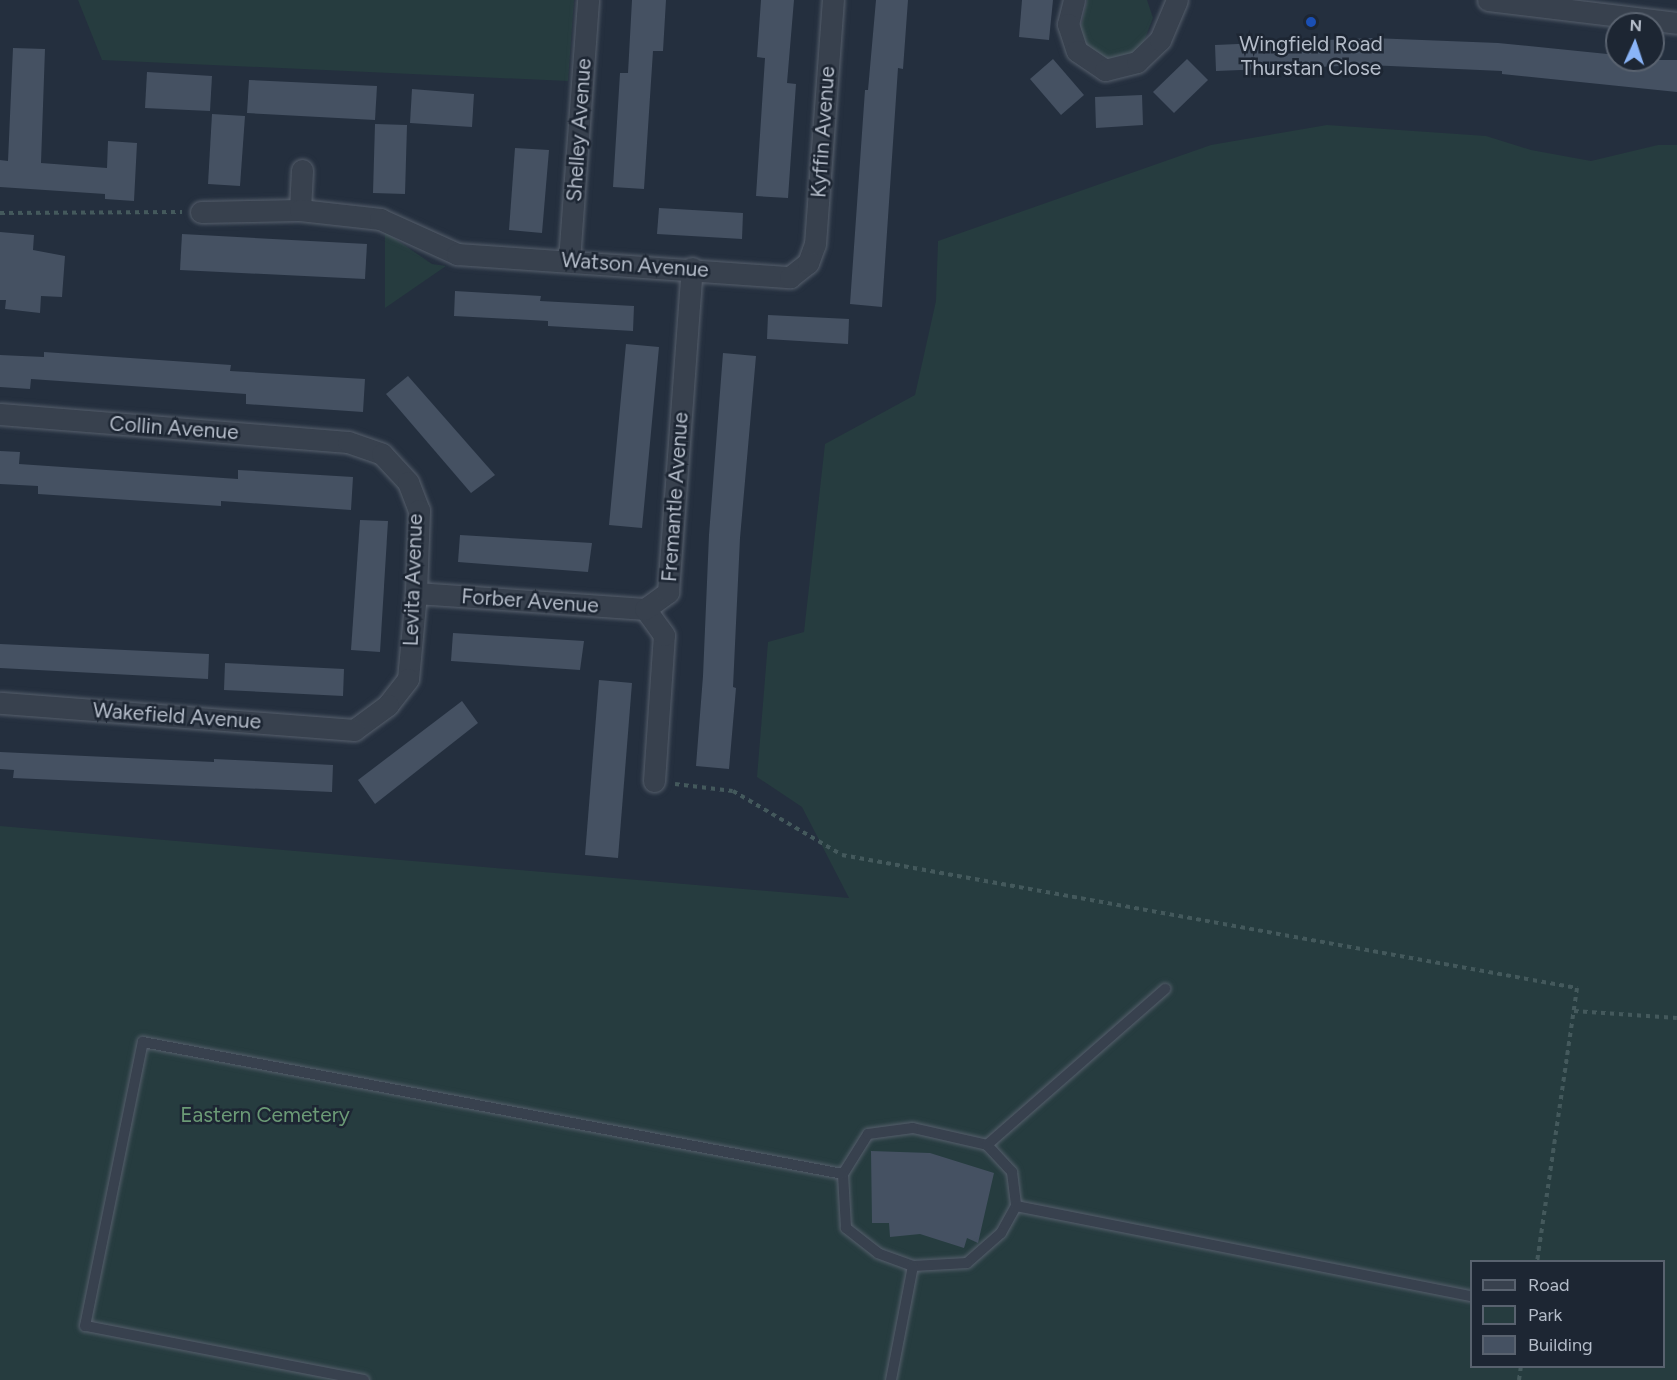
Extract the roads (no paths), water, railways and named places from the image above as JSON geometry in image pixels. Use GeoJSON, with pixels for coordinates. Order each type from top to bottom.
{"type":"FeatureCollection","features":[{"type":"Feature","properties":{"kind":"street","name":"Shelley Avenue"},"geometry":{"type":"LineString","coordinates":[[569,260],[588,0]]}},
{"type":"Feature","properties":{"kind":"street","name":"Kyffin Avenue"},"geometry":{"type":"LineString","coordinates":[[808,263],[815,244],[833,0]]}},
{"type":"Feature","properties":{"kind":"street"},"geometry":{"type":"LineString","coordinates":[[1074,0],[1068,24],[1077,51],[1104,70],[1137,62],[1160,40],[1177,0]]}},
{"type":"Feature","properties":{"kind":"street"},"geometry":{"type":"LineString","coordinates":[[1488,0],[1677,23]]}},
{"type":"Feature","properties":{"kind":"street"},"geometry":{"type":"LineString","coordinates":[[201,212],[300,210],[302,170]]}},
{"type":"Feature","properties":{"kind":"street","name":"Watson Avenue"},"geometry":{"type":"LineString","coordinates":[[300,210],[380,219],[458,254],[692,268],[790,277],[808,263]]}},
{"type":"Feature","properties":{"kind":"street","name":"Fremantle Avenue"},"geometry":{"type":"LineString","coordinates":[[654,781],[664,635],[645,609],[668,592],[692,268]]}},
{"type":"Feature","properties":{"kind":"street","name":"Collin Avenue"},"geometry":{"type":"LineString","coordinates":[[0,414],[348,442]]}},
{"type":"Feature","properties":{"kind":"street","name":"Levita Avenue"},"geometry":{"type":"LineString","coordinates":[[348,442],[382,454],[408,482],[419,510],[416,593],[408,679],[388,705],[354,730]]}},
{"type":"Feature","properties":{"kind":"street","name":"Forber Avenue"},"geometry":{"type":"LineString","coordinates":[[416,593],[645,609]]}},
{"type":"Feature","properties":{"kind":"street","name":"Wakefield Avenue"},"geometry":{"type":"LineString","coordinates":[[0,703],[354,730]]}},
{"type":"Feature","properties":{"kind":"lane"},"geometry":{"type":"LineString","coordinates":[[987,1145],[1165,989]]}},
{"type":"Feature","properties":{"kind":"lane"},"geometry":{"type":"LineString","coordinates":[[364,1380],[84,1326],[143,1042],[843,1174]]}},
{"type":"Feature","properties":{"kind":"lane"},"geometry":{"type":"LineString","coordinates":[[913,1128],[987,1145],[1012,1173],[1016,1206],[1001,1233],[968,1263],[914,1266],[878,1253],[846,1228],[843,1174],[868,1134],[913,1128]]}},
{"type":"Feature","properties":{"kind":"lane"},"geometry":{"type":"LineString","coordinates":[[1016,1206],[1470,1296]]}},
{"type":"Feature","properties":{"kind":"lane"},"geometry":{"type":"LineString","coordinates":[[891,1380],[914,1266]]}},
{"type":"Feature","properties":{"kind":"place","name":"Wingfield Road Thurstan Close"},"geometry":{"type":"Point","coordinates":[1311,22]}},
{"type":"Feature","properties":{"kind":"park label","name":"Eastern Cemetery"},"geometry":{"type":"Point","coordinates":[265,1115]}}]}
